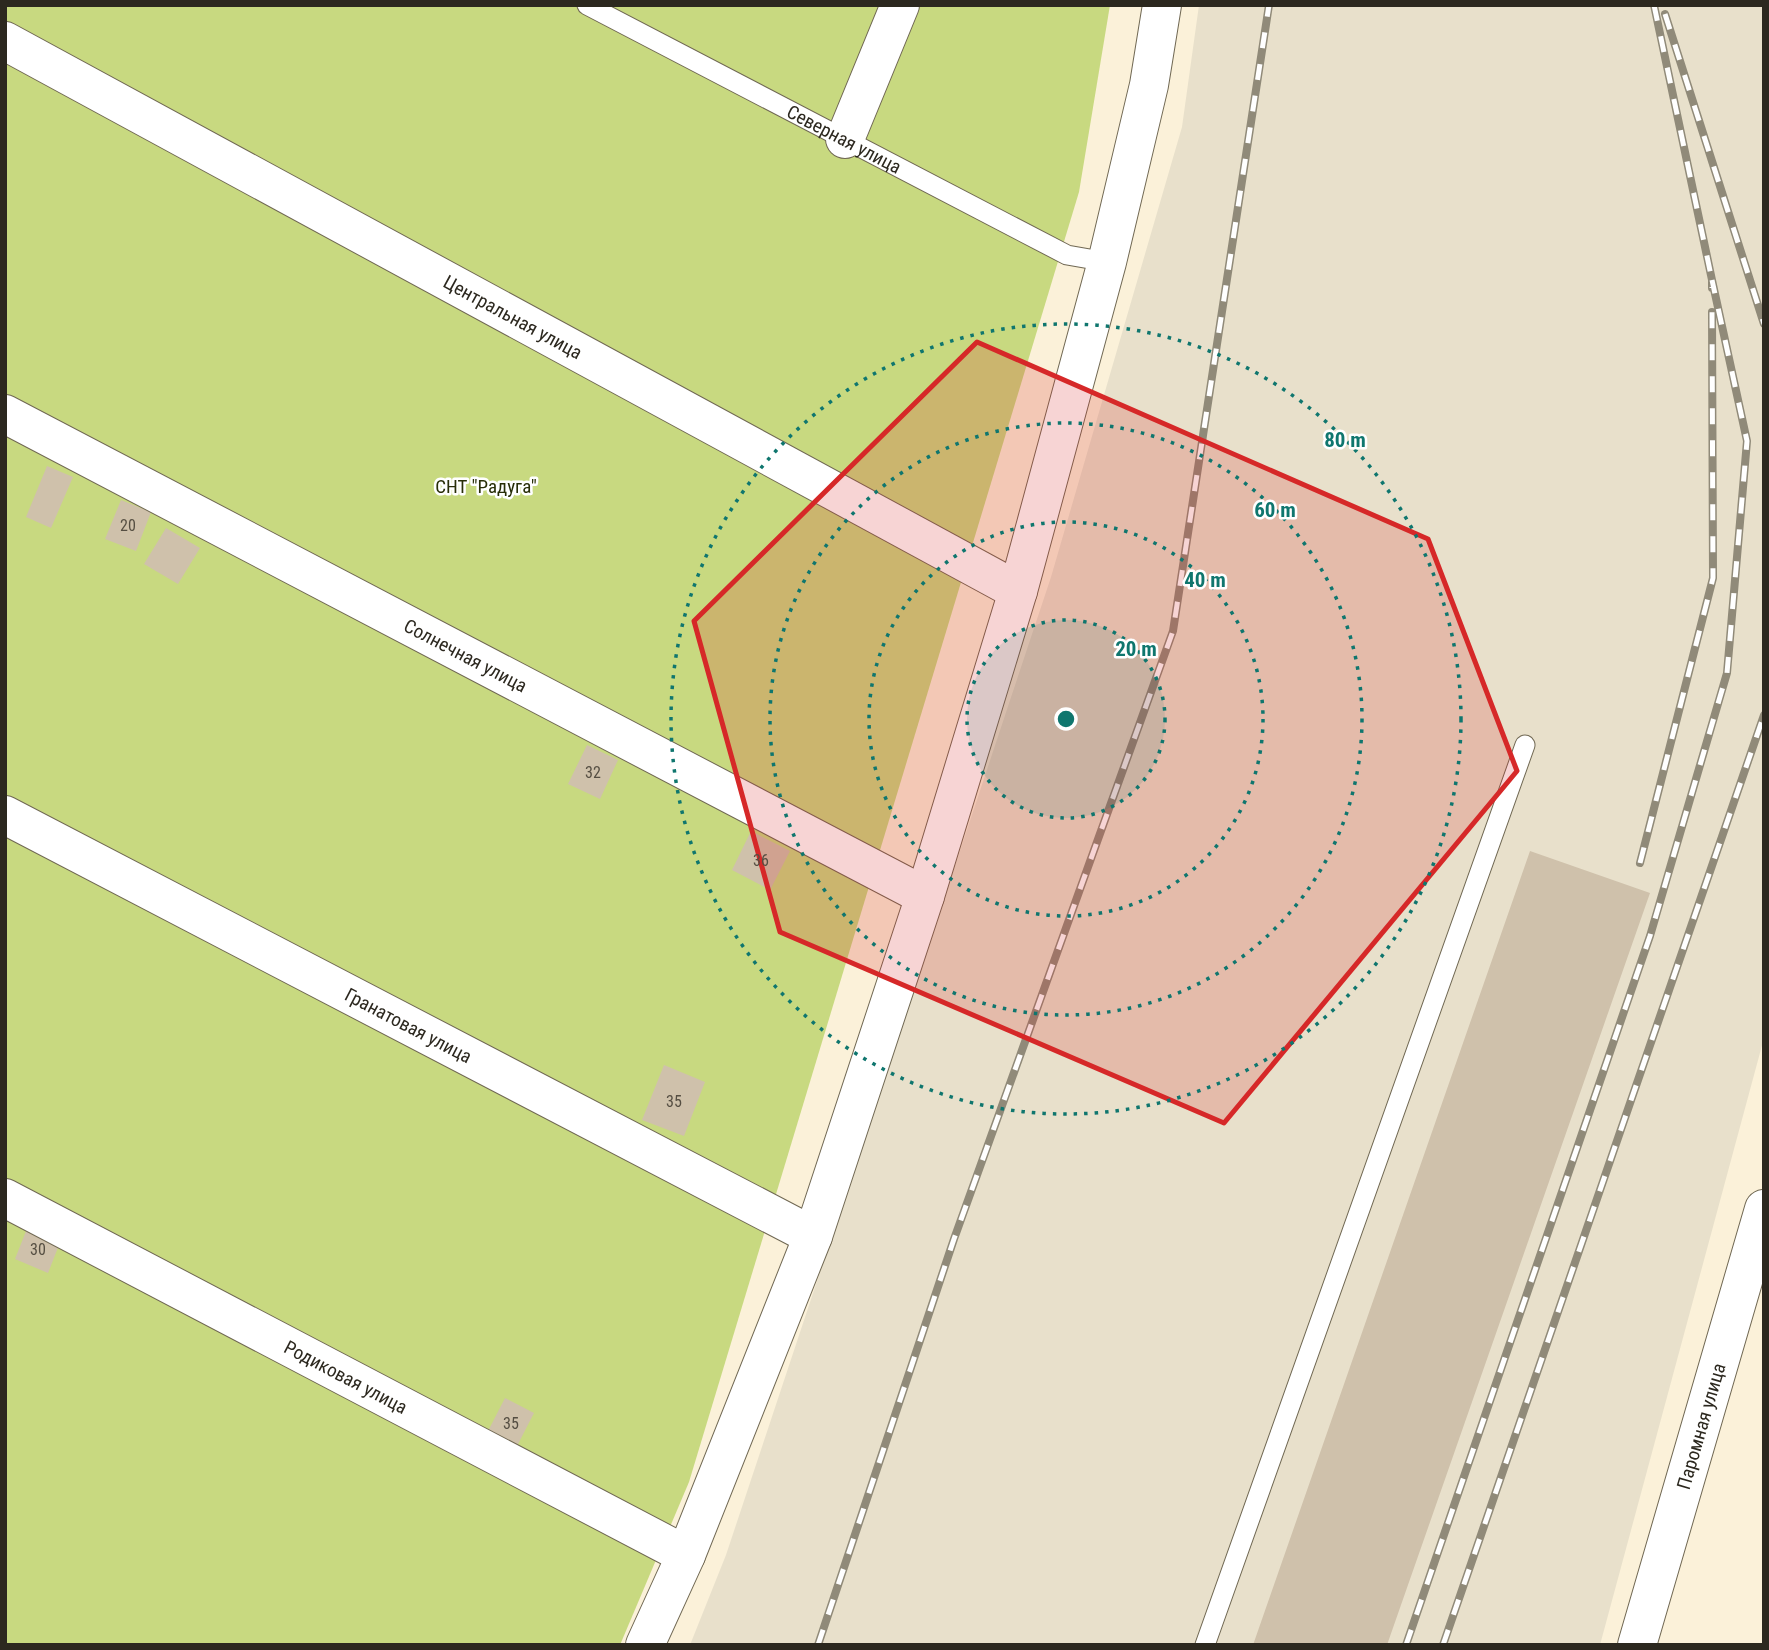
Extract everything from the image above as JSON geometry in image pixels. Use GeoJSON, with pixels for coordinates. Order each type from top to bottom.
{"type":"FeatureCollection","features":[{"type":"Feature","properties":{"kind":"street"},"geometry":{"type":"LineString","coordinates":[[845,139],[900,5]]}},
{"type":"Feature","properties":{"kind":"street"},"geometry":{"type":"LineString","coordinates":[[645,1645],[686,1555],[813,1236],[925,896],[1018,592],[1107,262],[1149,85],[1162,5]]}},
{"type":"Feature","properties":{"kind":"street","name":"Центральная улица"},"geometry":{"type":"LineString","coordinates":[[5,41],[1018,592]]}},
{"type":"Feature","properties":{"kind":"street","name":"Солнечная улица"},"geometry":{"type":"LineString","coordinates":[[5,414],[925,896]]}},
{"type":"Feature","properties":{"kind":"street","name":"Гранатовая улица"},"geometry":{"type":"LineString","coordinates":[[5,815],[813,1236]]}},
{"type":"Feature","properties":{"kind":"street","name":"Родиковая улица"},"geometry":{"type":"LineString","coordinates":[[5,1198],[686,1555]]}},
{"type":"Feature","properties":{"kind":"street","name":"Паромная улица"},"geometry":{"type":"LineString","coordinates":[[1637,1645],[1764,1209]]}},
{"type":"Feature","properties":{"kind":"lane","name":"Северная улица"},"geometry":{"type":"LineString","coordinates":[[587,5],[1067,255],[1107,262]]}},
{"type":"Feature","properties":{"kind":"lane"},"geometry":{"type":"LineString","coordinates":[[1205,1645],[1525,746]]}},
{"type":"Feature","properties":{"kind":"highlighted area"},"geometry":{"type":"Polygon","coordinates":[[[977,342],[1428,539],[1517,771],[1224,1123],[780,932],[694,621],[977,342]]]}},
{"type":"Feature","properties":{"kind":"shaded area"},"geometry":{"type":"Polygon","coordinates":[[[1199,5],[1764,5],[1764,1038],[1600,1645],[690,1645],[726,1555],[1051,577],[1182,127],[1199,5]]]}},
{"type":"Feature","properties":{"kind":"green space","name":"СНТ \"Радуга\""},"geometry":{"type":"Polygon","coordinates":[[[5,5],[1110,5],[1079,192],[689,1482],[620,1645],[5,1645],[5,5]]]}},
{"type":"Feature","properties":{"kind":"building"},"geometry":{"type":"Polygon","coordinates":[[[47,466],[73,477],[51,528],[26,517],[47,466]]]}},
{"type":"Feature","properties":{"kind":"building"},"geometry":{"type":"Polygon","coordinates":[[[121,500],[151,512],[136,551],[105,539],[121,500]]]}},
{"type":"Feature","properties":{"kind":"building"},"geometry":{"type":"Polygon","coordinates":[[[166,528],[200,548],[178,584],[144,564],[166,528]]]}},
{"type":"Feature","properties":{"kind":"building"},"geometry":{"type":"Polygon","coordinates":[[[587,745],[618,760],[600,799],[568,784],[587,745]]]}},
{"type":"Feature","properties":{"kind":"building"},"geometry":{"type":"Polygon","coordinates":[[[751,831],[790,851],[770,890],[732,870],[751,831]]]}},
{"type":"Feature","properties":{"kind":"building"},"geometry":{"type":"Polygon","coordinates":[[[1530,851],[1650,893],[1387,1645],[1253,1645],[1530,851]]]}},
{"type":"Feature","properties":{"kind":"building"},"geometry":{"type":"Polygon","coordinates":[[[664,1065],[705,1082],[684,1136],[642,1120],[664,1065]]]}},
{"type":"Feature","properties":{"kind":"building"},"geometry":{"type":"Polygon","coordinates":[[[28,1226],[61,1240],[48,1273],[15,1259],[28,1226]]]}},
{"type":"Feature","properties":{"kind":"building"},"geometry":{"type":"Polygon","coordinates":[[[505,1398],[534,1413],[516,1448],[487,1433],[505,1398]]]}},
{"type":"Feature","properties":{"kind":"railway"},"geometry":{"type":"LineString","coordinates":[[818,1645],[954,1239],[1173,631],[1269,5]]}},
{"type":"Feature","properties":{"kind":"railway"},"geometry":{"type":"LineString","coordinates":[[1654,5],[1712,288]]}},
{"type":"Feature","properties":{"kind":"railway"},"geometry":{"type":"LineString","coordinates":[[1665,14],[1764,324]]}},
{"type":"Feature","properties":{"kind":"railway"},"geometry":{"type":"LineString","coordinates":[[1406,1645],[1650,936],[1727,673],[1747,441],[1712,280]]}},
{"type":"Feature","properties":{"kind":"railway"},"geometry":{"type":"LineString","coordinates":[[1640,863],[1713,578],[1712,312]]}},
{"type":"Feature","properties":{"kind":"railway"},"geometry":{"type":"LineString","coordinates":[[1443,1645],[1764,715]]}}]}
